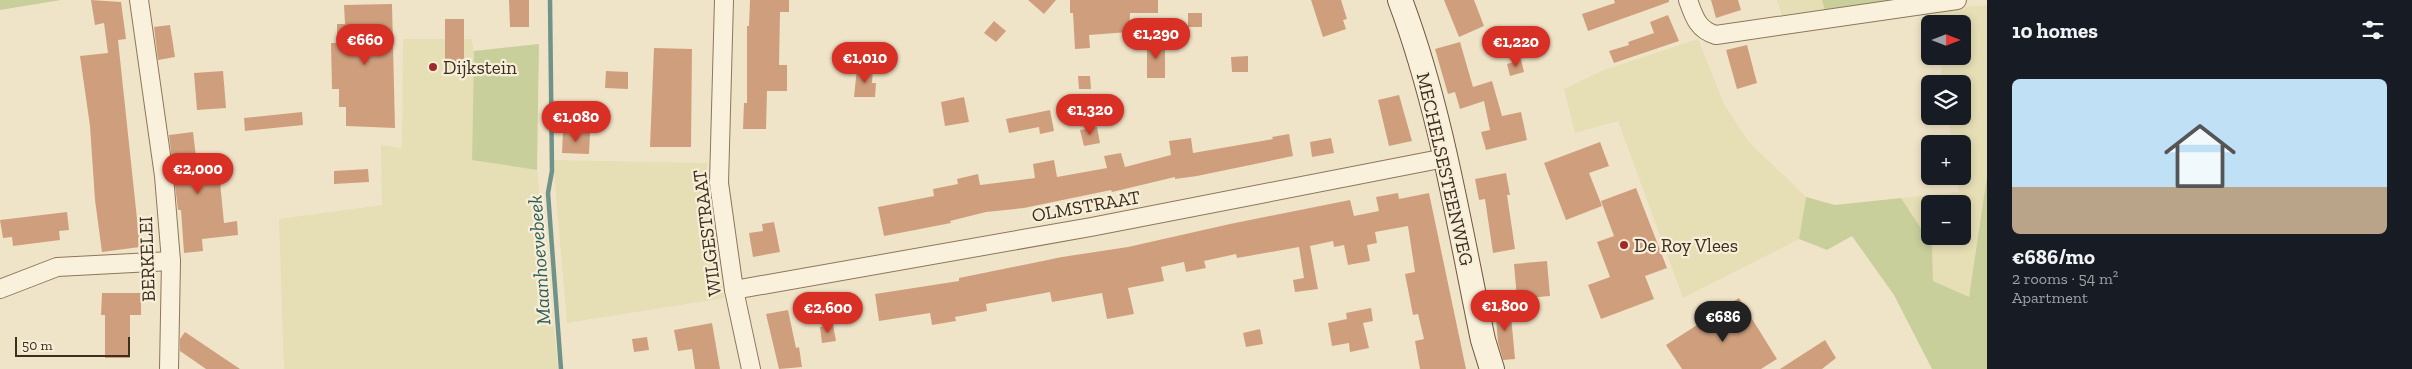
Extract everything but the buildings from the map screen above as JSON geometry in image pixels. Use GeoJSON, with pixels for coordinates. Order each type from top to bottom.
{"type":"FeatureCollection","features":[{"type":"Feature","properties":{"kind":"main road","name":"MECHELSESTEENWEG"},"geometry":{"type":"LineString","coordinates":[[1400,0],[1426,78],[1445,158],[1483,340],[1492,369]]}},
{"type":"Feature","properties":{"kind":"street","name":"BERKELEI"},"geometry":{"type":"LineString","coordinates":[[139,0],[164,176],[170,261],[170,369]]}},
{"type":"Feature","properties":{"kind":"street","name":"WILGESTRAAT"},"geometry":{"type":"LineString","coordinates":[[724,0],[719,183],[734,290],[751,369]]}},
{"type":"Feature","properties":{"kind":"street"},"geometry":{"type":"LineString","coordinates":[[1688,0],[1697,24],[1705,32],[1716,35],[1957,0]]}},
{"type":"Feature","properties":{"kind":"street","name":"OLMSTRAAT"},"geometry":{"type":"LineString","coordinates":[[734,290],[1119,221],[1445,158]]}},
{"type":"Feature","properties":{"kind":"street"},"geometry":{"type":"LineString","coordinates":[[0,289],[57,267],[170,261]]}},
{"type":"Feature","properties":{"kind":"shaded area"},"geometry":{"type":"Polygon","coordinates":[[[1777,0],[1822,0],[1825,12],[1783,19],[1777,0]]]}},
{"type":"Feature","properties":{"kind":"shaded area"},"geometry":{"type":"Polygon","coordinates":[[[1987,5],[1987,176],[1969,298],[1933,281],[1932,245],[1971,245],[1971,195],[1930,195],[1959,192],[1958,185],[1971,185],[1971,135],[1951,135],[1949,125],[1971,125],[1971,75],[1942,75],[1941,65],[1971,65],[1971,15],[1934,15],[1933,10],[1987,5]]]}},
{"type":"Feature","properties":{"kind":"shaded area"},"geometry":{"type":"Polygon","coordinates":[[[403,39],[471,39],[474,51],[472,159],[537,170],[558,369],[284,369],[279,219],[382,205],[381,145],[402,148],[403,39]]]}},
{"type":"Feature","properties":{"kind":"shaded area"},"geometry":{"type":"Polygon","coordinates":[[[1698,39],[1724,104],[1748,141],[1806,197],[1799,239],[1683,298],[1618,121],[1575,133],[1564,89],[1604,70],[1698,39]]]}},
{"type":"Feature","properties":{"kind":"shaded area"},"geometry":{"type":"Polygon","coordinates":[[[553,160],[707,163],[704,210],[724,298],[567,323],[553,160]]]}},
{"type":"Feature","properties":{"kind":"shaded area"},"geometry":{"type":"Polygon","coordinates":[[[1921,196],[1921,228],[1901,198],[1921,196]]]}},
{"type":"Feature","properties":{"kind":"green space"},"geometry":{"type":"Polygon","coordinates":[[[0,0],[61,0],[0,10],[0,0]]]}},
{"type":"Feature","properties":{"kind":"green space"},"geometry":{"type":"Polygon","coordinates":[[[1822,0],[1912,0],[1825,12],[1822,0]]]}},
{"type":"Feature","properties":{"kind":"green space"},"geometry":{"type":"Polygon","coordinates":[[[539,44],[537,170],[472,160],[474,51],[539,44]]]}},
{"type":"Feature","properties":{"kind":"green space"},"geometry":{"type":"Polygon","coordinates":[[[1987,176],[1987,369],[1932,369],[1894,295],[1852,236],[1827,250],[1799,239],[1806,197],[1835,205],[1901,198],[1921,228],[1921,245],[1932,245],[1933,281],[1969,297],[1987,176]]]}},
{"type":"Feature","properties":{"kind":"waterway","name":"Maanhoevebeek"},"geometry":{"type":"LineString","coordinates":[[550,0],[552,171],[548,193],[561,369]]}},
{"type":"Feature","properties":{"kind":"place","name":"Dijkstein"},"geometry":{"type":"Point","coordinates":[433,67]}},
{"type":"Feature","properties":{"kind":"place","name":"De Roy Vlees"},"geometry":{"type":"Point","coordinates":[1624,245]}}]}
